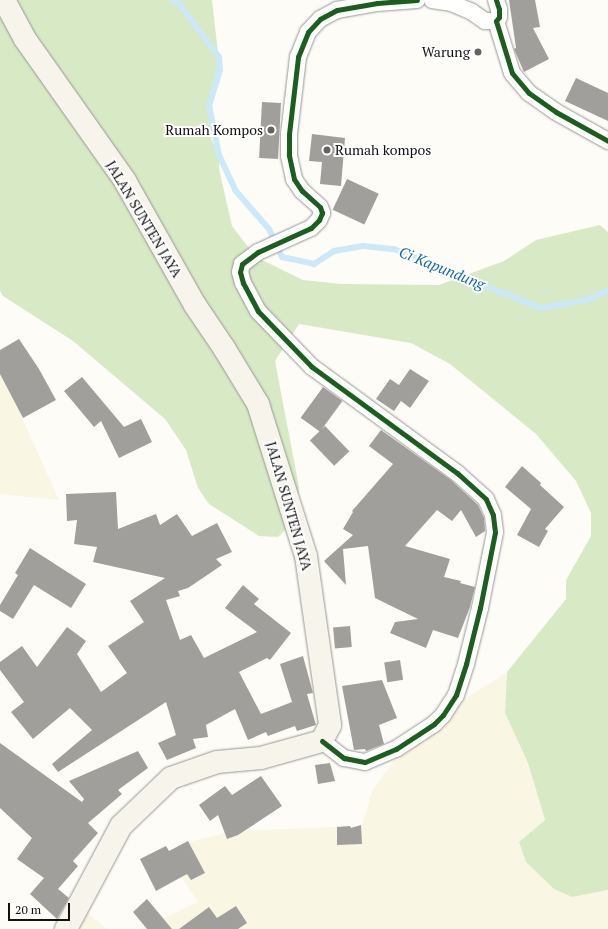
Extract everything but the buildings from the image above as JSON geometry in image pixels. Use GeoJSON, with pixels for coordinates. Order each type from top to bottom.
{"type":"FeatureCollection","features":[{"type":"Feature","properties":{"kind":"main road","name":"JALAN SUNTEN JAYA"},"geometry":{"type":"LineString","coordinates":[[4,0],[25,39],[125,181],[195,305],[224,348],[258,404],[306,556],[330,718],[330,725],[322,741]]}},
{"type":"Feature","properties":{"kind":"main road"},"geometry":{"type":"LineString","coordinates":[[66,929],[121,826],[171,778],[217,762],[261,758],[322,741]]}},
{"type":"Feature","properties":{"kind":"street"},"geometry":{"type":"LineString","coordinates":[[322,741],[344,758],[365,762],[396,749],[434,724],[443,715],[456,694],[466,664],[480,608],[495,532],[493,515],[486,499],[457,473],[312,367],[258,311],[243,283],[240,272],[242,264],[258,252],[311,228],[319,220],[322,213],[320,207],[302,191],[294,179],[289,155],[289,134],[298,57],[308,32],[320,19],[337,10],[377,3],[417,0]]}},
{"type":"Feature","properties":{"kind":"street"},"geometry":{"type":"LineString","coordinates":[[432,0],[452,3],[472,12],[485,21],[496,21]]}},
{"type":"Feature","properties":{"kind":"street"},"geometry":{"type":"LineString","coordinates":[[496,0],[499,9],[499,17],[496,21],[512,72],[529,93],[556,112],[608,141]]}},
{"type":"Feature","properties":{"kind":"shaded area"},"geometry":{"type":"Polygon","coordinates":[[[0,369],[59,500],[0,494],[0,369]]]}},
{"type":"Feature","properties":{"kind":"shaded area"},"geometry":{"type":"Polygon","coordinates":[[[507,672],[505,713],[528,763],[545,821],[519,842],[572,897],[608,890],[608,929],[141,929],[198,902],[168,858],[192,841],[236,831],[362,826],[372,791],[417,729],[507,672]]]}},
{"type":"Feature","properties":{"kind":"shaded area"},"geometry":{"type":"Polygon","coordinates":[[[83,909],[107,929],[77,929],[83,909]]]}},
{"type":"Feature","properties":{"kind":"green space"},"geometry":{"type":"Polygon","coordinates":[[[0,0],[212,0],[220,70],[209,105],[211,138],[219,155],[219,169],[232,226],[256,257],[303,280],[341,284],[439,285],[504,261],[536,240],[600,225],[608,232],[608,890],[572,897],[554,889],[526,862],[519,842],[545,820],[528,763],[505,713],[507,672],[566,599],[566,580],[591,536],[591,513],[576,481],[536,434],[450,364],[411,343],[299,324],[275,361],[299,487],[298,505],[291,524],[278,537],[259,536],[209,504],[198,488],[186,450],[165,419],[73,341],[3,296],[0,291],[0,0]]]}},
{"type":"Feature","properties":{"kind":"waterway","name":"Ci Kapundung"},"geometry":{"type":"LineString","coordinates":[[173,0],[180,5],[219,57],[220,70],[209,105],[219,155],[235,190],[269,229],[282,257],[314,264],[334,251],[363,246],[394,249],[541,308],[587,300],[608,290]]}},
{"type":"Feature","properties":{"kind":"cycle path"},"geometry":{"type":"LineString","coordinates":[[322,741],[344,758],[365,762],[396,749],[434,724],[443,715],[456,695],[466,664],[480,608],[495,532],[493,515],[486,499],[457,473],[312,367],[258,311],[243,283],[240,272],[242,264],[258,252],[311,228],[319,220],[322,213],[320,207],[302,191],[294,179],[289,155],[289,134],[298,57],[308,32],[320,19],[337,10],[377,3],[417,0]]}},
{"type":"Feature","properties":{"kind":"cycle path"},"geometry":{"type":"LineString","coordinates":[[496,0],[499,9],[499,17],[496,21],[512,73],[529,93],[556,112],[608,141]]}},
{"type":"Feature","properties":{"kind":"place","name":"Warung"},"geometry":{"type":"Point","coordinates":[478,52]}},
{"type":"Feature","properties":{"kind":"place","name":"Rumah Kompos"},"geometry":{"type":"Point","coordinates":[271,130]}},
{"type":"Feature","properties":{"kind":"place","name":"Rumah kompos"},"geometry":{"type":"Point","coordinates":[327,150]}}]}
